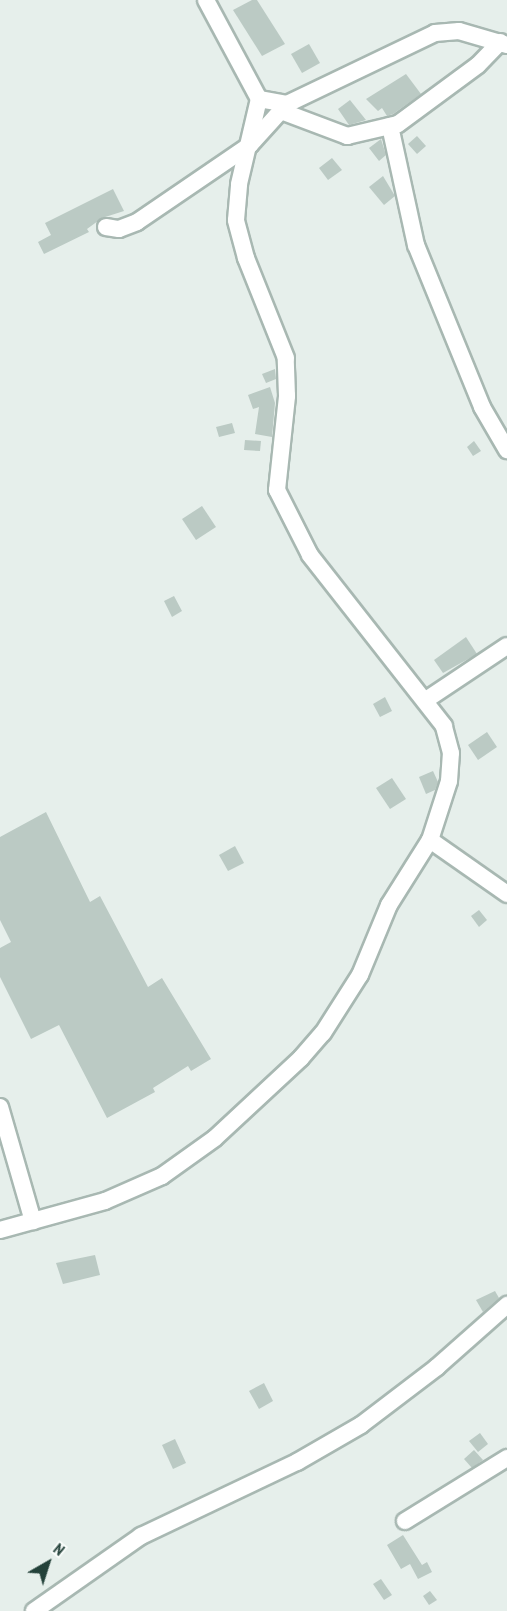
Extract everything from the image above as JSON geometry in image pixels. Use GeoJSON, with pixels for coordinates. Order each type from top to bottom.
{"type":"FeatureCollection","features":[{"type":"Feature","properties":{"kind":"street"},"geometry":{"type":"LineString","coordinates":[[0,1230],[124,1194],[162,1176],[215,1138],[301,1058],[340,1008],[360,975],[389,905],[430,840],[445,801],[451,753],[444,726],[426,700],[359,622],[310,555],[277,490],[287,396],[286,358],[246,258],[236,220],[239,184],[259,99],[206,0]]}},
{"type":"Feature","properties":{"kind":"street"},"geometry":{"type":"LineString","coordinates":[[106,227],[120,229],[137,222],[250,145],[284,107],[435,33],[459,31],[504,43]]}},
{"type":"Feature","properties":{"kind":"street"},"geometry":{"type":"LineString","coordinates":[[259,99],[284,107],[339,135],[390,126],[409,118],[442,87],[485,59],[504,43]]}},
{"type":"Feature","properties":{"kind":"street"},"geometry":{"type":"LineString","coordinates":[[390,126],[416,245],[482,407],[507,450]]}},
{"type":"Feature","properties":{"kind":"street"},"geometry":{"type":"LineString","coordinates":[[426,700],[507,646]]}},
{"type":"Feature","properties":{"kind":"street"},"geometry":{"type":"LineString","coordinates":[[430,840],[507,894]]}},
{"type":"Feature","properties":{"kind":"street"},"geometry":{"type":"LineString","coordinates":[[0,1107],[33,1221]]}},
{"type":"Feature","properties":{"kind":"street"},"geometry":{"type":"LineString","coordinates":[[34,1611],[141,1536],[297,1462],[361,1425],[507,1305]]}},
{"type":"Feature","properties":{"kind":"street"},"geometry":{"type":"LineString","coordinates":[[405,1521],[507,1458]]}},
{"type":"Feature","properties":{"kind":"building"},"geometry":{"type":"Polygon","coordinates":[[[252,0],[257,0],[285,44],[262,56],[233,10],[252,0]]]}},
{"type":"Feature","properties":{"kind":"building"},"geometry":{"type":"Polygon","coordinates":[[[309,44],[320,63],[302,73],[291,54],[309,44]]]}},
{"type":"Feature","properties":{"kind":"building"},"geometry":{"type":"Polygon","coordinates":[[[406,74],[421,94],[393,114],[387,116],[382,108],[378,111],[366,99],[406,74]]]}},
{"type":"Feature","properties":{"kind":"building"},"geometry":{"type":"Polygon","coordinates":[[[350,100],[366,120],[349,125],[338,109],[350,100]]]}},
{"type":"Feature","properties":{"kind":"building"},"geometry":{"type":"Polygon","coordinates":[[[417,136],[426,146],[417,154],[408,144],[417,136]]]}},
{"type":"Feature","properties":{"kind":"building"},"geometry":{"type":"Polygon","coordinates":[[[381,139],[386,155],[379,161],[369,148],[381,139]]]}},
{"type":"Feature","properties":{"kind":"building"},"geometry":{"type":"Polygon","coordinates":[[[332,158],[342,170],[328,180],[319,168],[332,158]]]}},
{"type":"Feature","properties":{"kind":"building"},"geometry":{"type":"Polygon","coordinates":[[[383,176],[395,196],[384,205],[369,187],[383,176]]]}},
{"type":"Feature","properties":{"kind":"building"},"geometry":{"type":"Polygon","coordinates":[[[113,189],[124,211],[102,218],[87,229],[89,232],[44,254],[38,242],[51,235],[45,223],[113,189]]]}},
{"type":"Feature","properties":{"kind":"building"},"geometry":{"type":"Polygon","coordinates":[[[275,369],[276,379],[266,383],[262,374],[275,369]]]}},
{"type":"Feature","properties":{"kind":"building"},"geometry":{"type":"Polygon","coordinates":[[[270,387],[275,403],[272,437],[255,434],[259,407],[253,409],[248,395],[270,387]]]}},
{"type":"Feature","properties":{"kind":"building"},"geometry":{"type":"Polygon","coordinates":[[[232,423],[235,433],[219,437],[216,427],[232,423]]]}},
{"type":"Feature","properties":{"kind":"building"},"geometry":{"type":"Polygon","coordinates":[[[245,440],[261,441],[260,451],[244,450],[245,440]]]}},
{"type":"Feature","properties":{"kind":"building"},"geometry":{"type":"Polygon","coordinates":[[[474,441],[481,451],[473,456],[467,447],[474,441]]]}},
{"type":"Feature","properties":{"kind":"building"},"geometry":{"type":"Polygon","coordinates":[[[202,506],[216,527],[196,540],[182,519],[202,506]]]}},
{"type":"Feature","properties":{"kind":"building"},"geometry":{"type":"Polygon","coordinates":[[[174,596],[182,611],[172,617],[164,601],[174,596]]]}},
{"type":"Feature","properties":{"kind":"building"},"geometry":{"type":"Polygon","coordinates":[[[466,637],[477,654],[443,673],[434,660],[466,637]]]}},
{"type":"Feature","properties":{"kind":"building"},"geometry":{"type":"Polygon","coordinates":[[[385,697],[392,711],[380,717],[373,704],[385,697]]]}},
{"type":"Feature","properties":{"kind":"building"},"geometry":{"type":"Polygon","coordinates":[[[487,732],[497,747],[478,760],[468,745],[487,732]]]}},
{"type":"Feature","properties":{"kind":"building"},"geometry":{"type":"Polygon","coordinates":[[[433,771],[438,782],[435,790],[426,794],[419,777],[433,771]]]}},
{"type":"Feature","properties":{"kind":"building"},"geometry":{"type":"Polygon","coordinates":[[[392,778],[406,799],[390,809],[376,788],[392,778]]]}},
{"type":"Feature","properties":{"kind":"building"},"geometry":{"type":"Polygon","coordinates":[[[46,812],[90,902],[100,896],[148,987],[162,978],[211,1059],[191,1071],[188,1066],[153,1088],[155,1092],[107,1118],[59,1025],[31,1039],[0,977],[0,948],[11,942],[0,920],[0,837],[46,812]]]}},
{"type":"Feature","properties":{"kind":"building"},"geometry":{"type":"Polygon","coordinates":[[[235,846],[244,863],[228,871],[219,855],[235,846]]]}},
{"type":"Feature","properties":{"kind":"building"},"geometry":{"type":"Polygon","coordinates":[[[479,910],[487,920],[479,927],[471,916],[479,910]]]}},
{"type":"Feature","properties":{"kind":"building"},"geometry":{"type":"Polygon","coordinates":[[[95,1255],[100,1275],[63,1284],[56,1263],[95,1255]]]}},
{"type":"Feature","properties":{"kind":"building"},"geometry":{"type":"Polygon","coordinates":[[[495,1291],[499,1298],[483,1312],[476,1300],[495,1291]]]}},
{"type":"Feature","properties":{"kind":"building"},"geometry":{"type":"Polygon","coordinates":[[[264,1383],[273,1401],[259,1409],[249,1391],[264,1383]]]}},
{"type":"Feature","properties":{"kind":"building"},"geometry":{"type":"Polygon","coordinates":[[[480,1433],[488,1444],[478,1452],[469,1441],[480,1433]]]}},
{"type":"Feature","properties":{"kind":"building"},"geometry":{"type":"Polygon","coordinates":[[[175,1439],[186,1463],[173,1469],[162,1445],[175,1439]]]}},
{"type":"Feature","properties":{"kind":"building"},"geometry":{"type":"Polygon","coordinates":[[[474,1450],[483,1460],[472,1468],[464,1459],[474,1450]]]}},
{"type":"Feature","properties":{"kind":"building"},"geometry":{"type":"Polygon","coordinates":[[[403,1535],[422,1565],[427,1562],[432,1572],[418,1579],[410,1564],[401,1569],[387,1545],[403,1535]]]}},
{"type":"Feature","properties":{"kind":"building"},"geometry":{"type":"Polygon","coordinates":[[[381,1579],[392,1595],[384,1600],[373,1584],[381,1579]]]}},
{"type":"Feature","properties":{"kind":"building"},"geometry":{"type":"Polygon","coordinates":[[[430,1591],[437,1600],[429,1605],[423,1596],[430,1591]]]}}]}
